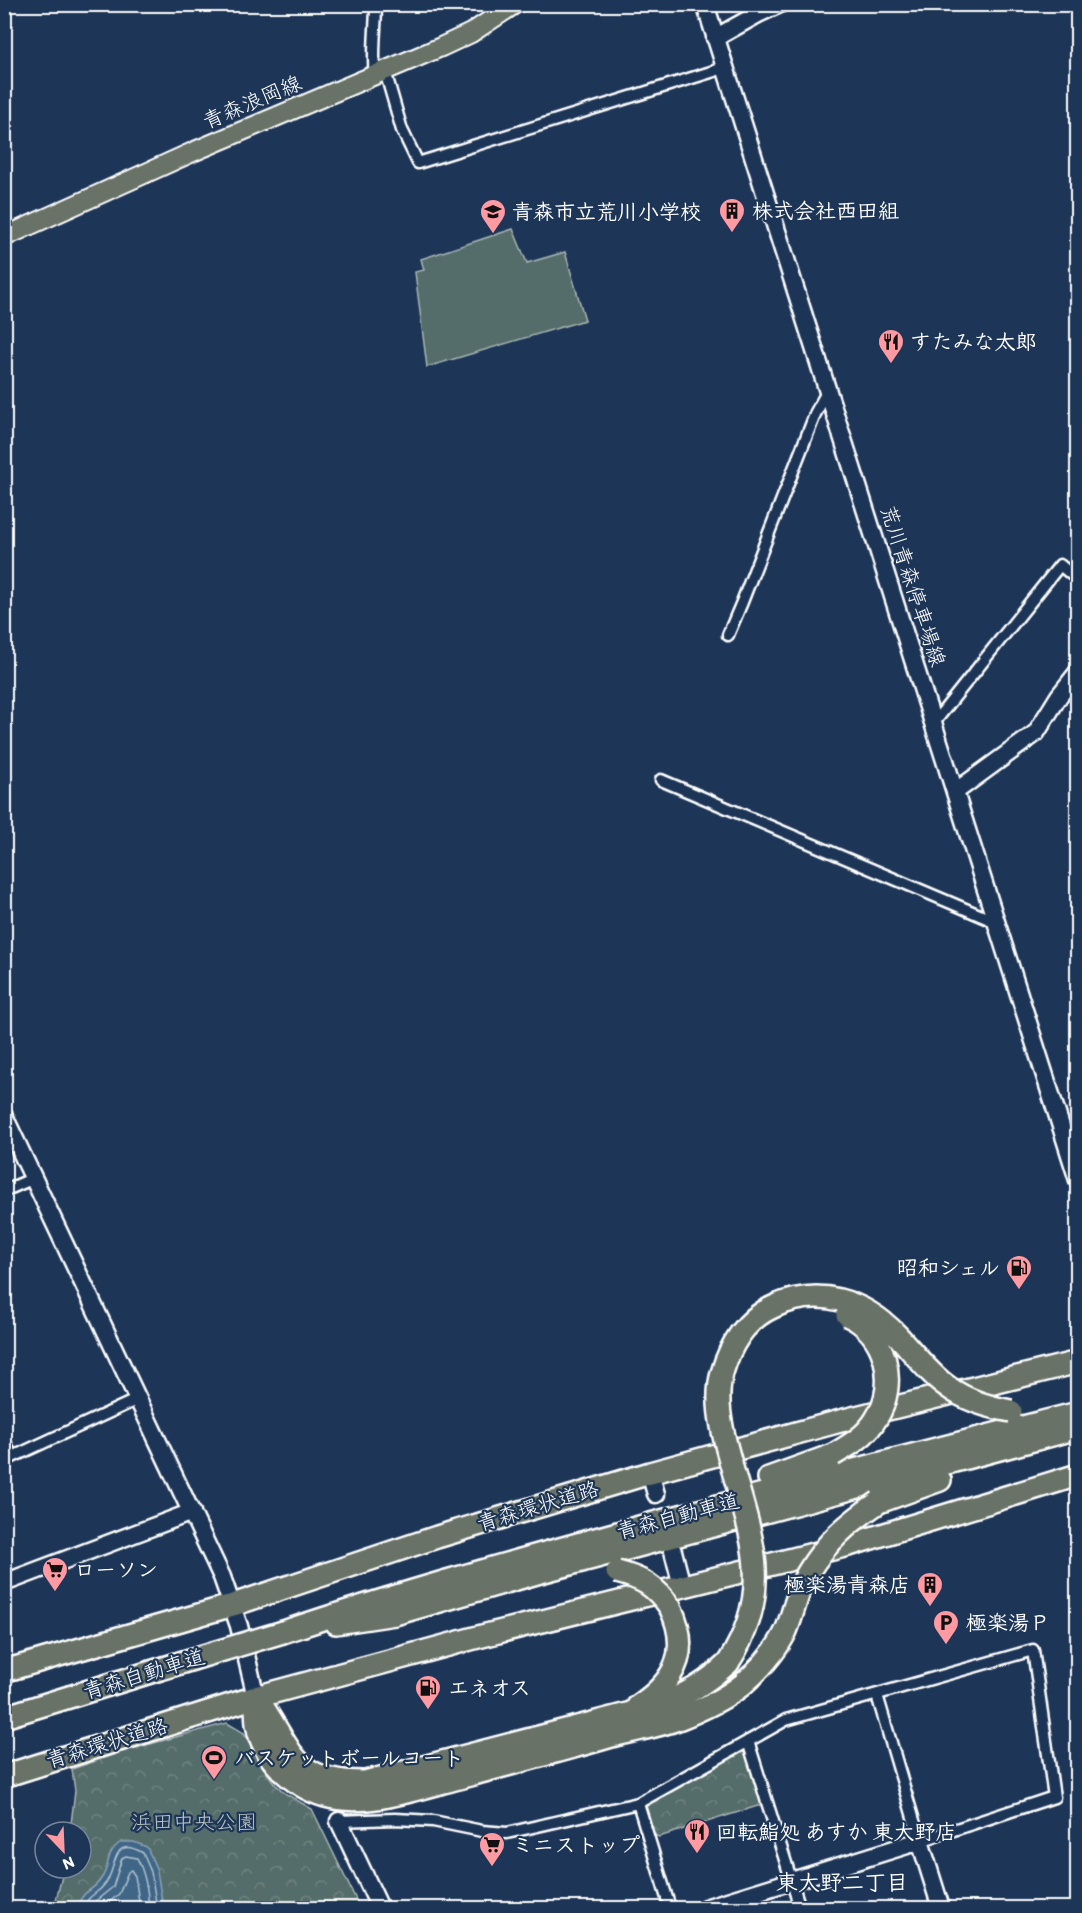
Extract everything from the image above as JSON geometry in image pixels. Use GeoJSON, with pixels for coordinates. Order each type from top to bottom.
{"type":"FeatureCollection","features":[{"type":"Feature","properties":{"kind":"highway"},"geometry":{"type":"LineString","coordinates":[[735,1672],[743,1637],[751,1617],[756,1590],[755,1560],[750,1530],[723,1433],[719,1398],[721,1377],[735,1340],[767,1309],[785,1301],[805,1297],[825,1296],[846,1300],[880,1320],[896,1334],[933,1376],[976,1403],[1011,1411],[1052,1410],[1077,1404]]}},
{"type":"Feature","properties":{"kind":"highway"},"geometry":{"type":"LineString","coordinates":[[256,1697],[257,1726],[266,1748],[287,1775],[306,1789],[345,1800],[368,1799],[410,1790],[616,1735],[702,1698],[735,1672],[752,1645],[762,1622],[767,1590],[760,1529],[730,1411],[732,1371],[739,1354],[762,1326],[780,1315],[798,1309],[816,1307],[836,1310],[853,1317],[867,1327],[878,1341],[886,1361],[888,1380],[883,1402],[877,1418],[853,1443],[833,1455],[698,1502],[538,1564]]}},
{"type":"Feature","properties":{"kind":"highway","name":"青森環状道路"},"geometry":{"type":"LineString","coordinates":[[4,1671],[233,1605],[437,1537],[650,1473],[844,1420],[1077,1362]]}},
{"type":"Feature","properties":{"kind":"highway","name":"青森自動車道"},"geometry":{"type":"LineString","coordinates":[[4,1717],[283,1632],[384,1616],[538,1564],[808,1481],[1077,1413]]}},
{"type":"Feature","properties":{"kind":"highway","name":"青森自動車道"},"geometry":{"type":"LineString","coordinates":[[538,1564],[1077,1428]]}},
{"type":"Feature","properties":{"kind":"highway"},"geometry":{"type":"LineString","coordinates":[[256,1697],[273,1721],[287,1750],[298,1762],[311,1772],[327,1779],[344,1782],[365,1782],[387,1777],[658,1706],[683,1696],[713,1677],[735,1672],[758,1671],[785,1632],[806,1576],[826,1546],[850,1522],[879,1502],[920,1486],[1077,1436]]}},
{"type":"Feature","properties":{"kind":"highway","name":"青森環状道路"},"geometry":{"type":"LineString","coordinates":[[4,1776],[256,1697],[478,1637],[849,1545],[1077,1475]]}},
{"type":"Feature","properties":{"kind":"highway"},"geometry":{"type":"LineString","coordinates":[[538,1564],[617,1572],[637,1577],[650,1584],[670,1607],[676,1620],[680,1639],[679,1657],[669,1678],[655,1695],[627,1713]]}},
{"type":"Feature","properties":{"kind":"main road","name":"青森浪岡線"},"geometry":{"type":"LineString","coordinates":[[4,237],[195,151],[471,33],[514,4]]}},
{"type":"Feature","properties":{"kind":"street"},"geometry":{"type":"LineString","coordinates":[[376,4],[377,18],[372,55],[418,163],[724,68]]}},
{"type":"Feature","properties":{"kind":"street","name":"荒川青森停車場線"},"geometry":{"type":"LineString","coordinates":[[705,4],[1077,1180]]}},
{"type":"Feature","properties":{"kind":"street"},"geometry":{"type":"LineString","coordinates":[[715,38],[780,4]]}},
{"type":"Feature","properties":{"kind":"street"},"geometry":{"type":"LineString","coordinates":[[728,635],[816,412],[827,392]]}},
{"type":"Feature","properties":{"kind":"street"},"geometry":{"type":"LineString","coordinates":[[933,724],[1060,565],[1077,580]]}},
{"type":"Feature","properties":{"kind":"street"},"geometry":{"type":"LineString","coordinates":[[955,792],[1036,733],[1077,672]]}},
{"type":"Feature","properties":{"kind":"street"},"geometry":{"type":"LineString","coordinates":[[661,780],[996,922]]}},
{"type":"Feature","properties":{"kind":"street"},"geometry":{"type":"LineString","coordinates":[[4,1116],[222,1577],[233,1605],[256,1697]]}},
{"type":"Feature","properties":{"kind":"street"},"geometry":{"type":"LineString","coordinates":[[4,1191],[34,1178]]}},
{"type":"Feature","properties":{"kind":"street"},"geometry":{"type":"LineString","coordinates":[[4,1440],[8,1459],[138,1399]]}},
{"type":"Feature","properties":{"kind":"street"},"geometry":{"type":"LineString","coordinates":[[650,1473],[656,1494]]}},
{"type":"Feature","properties":{"kind":"street"},"geometry":{"type":"LineString","coordinates":[[4,1583],[192,1512]]}},
{"type":"Feature","properties":{"kind":"street"},"geometry":{"type":"LineString","coordinates":[[673,1551],[682,1586]]}},
{"type":"Feature","properties":{"kind":"street"},"geometry":{"type":"LineString","coordinates":[[380,1908],[339,1821],[395,1819],[433,1821],[482,1831],[507,1833],[638,1803],[786,1720],[1033,1650],[1054,1797],[705,1908]]}},
{"type":"Feature","properties":{"kind":"street"},"geometry":{"type":"LineString","coordinates":[[877,1695],[941,1908]]}},
{"type":"Feature","properties":{"kind":"street"},"geometry":{"type":"LineString","coordinates":[[748,1741],[800,1908]]}},
{"type":"Feature","properties":{"kind":"street"},"geometry":{"type":"LineString","coordinates":[[638,1803],[670,1908]]}},
{"type":"Feature","properties":{"kind":"green space"},"geometry":{"type":"Polygon","coordinates":[[[513,229],[527,263],[565,252],[585,320],[427,367],[415,272],[424,270],[421,259],[513,229]]]}},
{"type":"Feature","properties":{"kind":"green space","name":"浜田中央公園"},"geometry":{"type":"Polygon","coordinates":[[[227,1723],[244,1733],[259,1762],[275,1784],[286,1794],[312,1809],[360,1908],[54,1908],[61,1880],[93,1880],[93,1820],[71,1820],[75,1791],[72,1769],[121,1752],[227,1723]]]}},
{"type":"Feature","properties":{"kind":"green space"},"geometry":{"type":"Polygon","coordinates":[[[739,1750],[747,1754],[761,1805],[659,1837],[651,1834],[644,1809],[646,1803],[739,1750]]]}},
{"type":"Feature","properties":{"kind":"water"},"geometry":{"type":"Polygon","coordinates":[[[121,1842],[134,1842],[147,1847],[157,1871],[163,1908],[77,1908],[85,1893],[101,1879],[112,1851],[121,1842]]]}},
{"type":"Feature","properties":{"kind":"place","name":"株式会社西田組"},"geometry":{"type":"Point","coordinates":[732,234]}},
{"type":"Feature","properties":{"kind":"place","name":"青森市立荒川小学校"},"geometry":{"type":"Point","coordinates":[493,235]}},
{"type":"Feature","properties":{"kind":"place","name":"すたみな太郎"},"geometry":{"type":"Point","coordinates":[891,365]}},
{"type":"Feature","properties":{"kind":"place","name":"昭和シェル"},"geometry":{"type":"Point","coordinates":[1019,1291]}},
{"type":"Feature","properties":{"kind":"place","name":"ローソン"},"geometry":{"type":"Point","coordinates":[55,1593]}},
{"type":"Feature","properties":{"kind":"place","name":"極楽湯青森店"},"geometry":{"type":"Point","coordinates":[930,1608]}},
{"type":"Feature","properties":{"kind":"place","name":"極楽湯Ｐ"},"geometry":{"type":"Point","coordinates":[946,1646]}},
{"type":"Feature","properties":{"kind":"place","name":"エネオス"},"geometry":{"type":"Point","coordinates":[428,1711]}},
{"type":"Feature","properties":{"kind":"place","name":"バスケットボールコート"},"geometry":{"type":"Point","coordinates":[214,1781]}},
{"type":"Feature","properties":{"kind":"place","name":"回転鮨処 あすか 東大野店"},"geometry":{"type":"Point","coordinates":[697,1855]}},
{"type":"Feature","properties":{"kind":"place","name":"ミニストップ"},"geometry":{"type":"Point","coordinates":[492,1868]}},
{"type":"Feature","properties":{"kind":"district","name":"東大野二丁目"},"geometry":{"type":"Point","coordinates":[842,1882]}}]}
